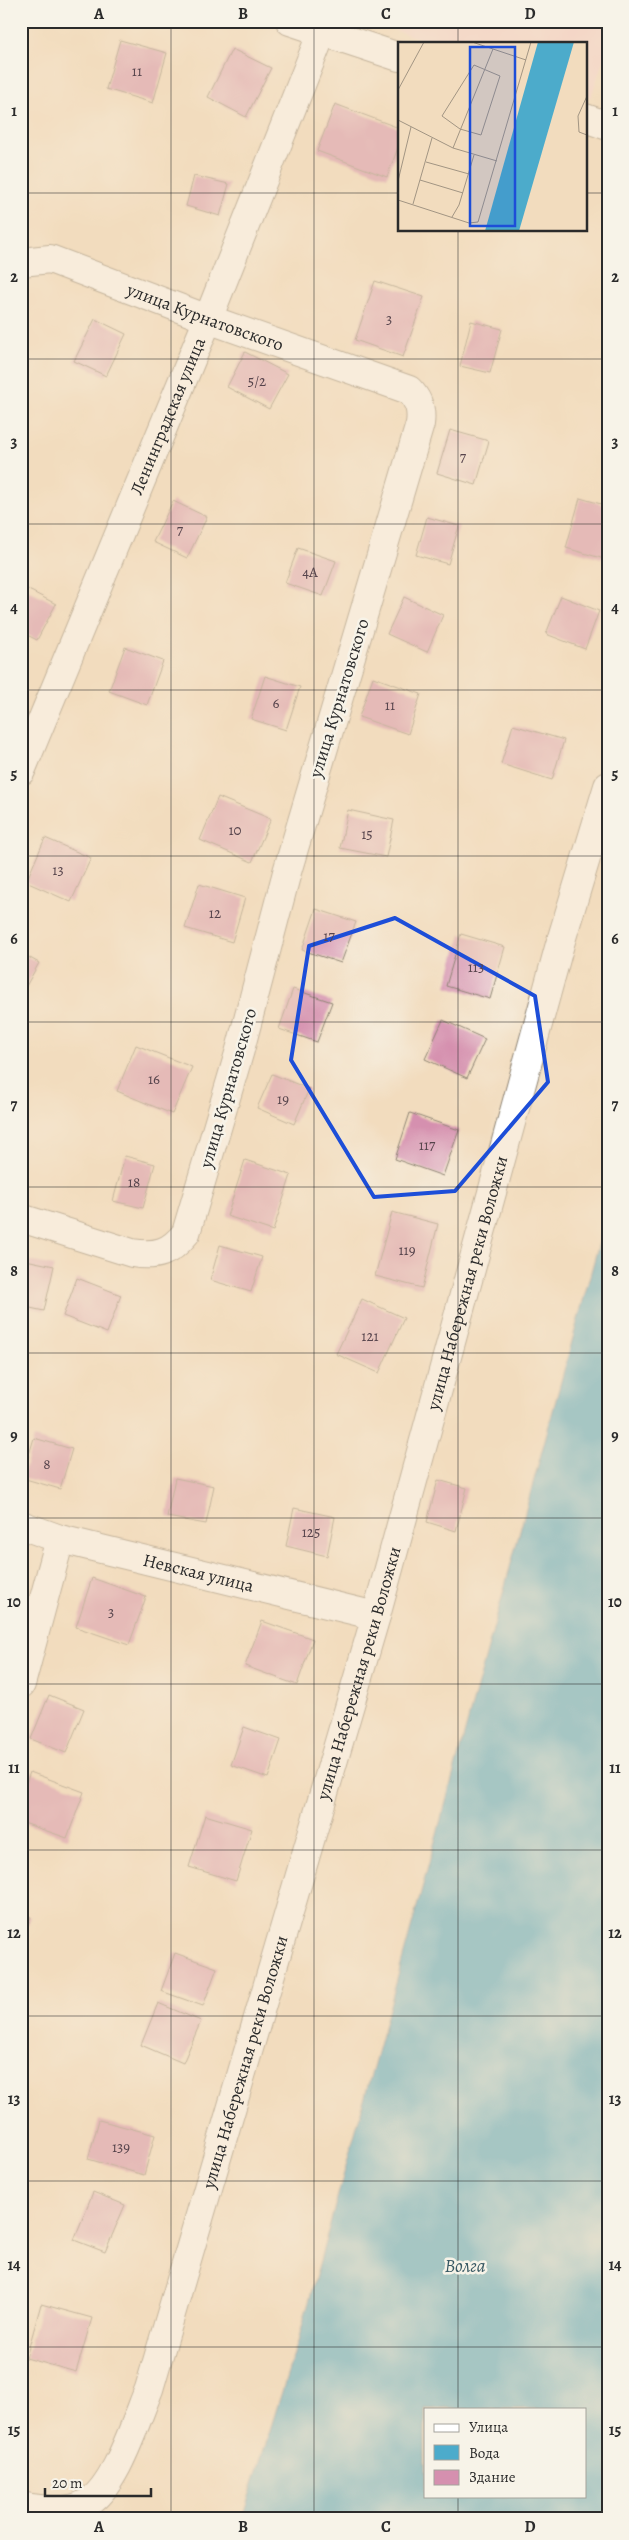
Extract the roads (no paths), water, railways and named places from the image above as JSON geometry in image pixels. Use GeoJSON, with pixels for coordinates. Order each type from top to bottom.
{"type":"FeatureCollection","features":[{"type":"Feature","properties":{"kind":"street"},"geometry":{"type":"LineString","coordinates":[[290,21],[398,57]]}},
{"type":"Feature","properties":{"kind":"street","name":"Ленинградская улица"},"geometry":{"type":"LineString","coordinates":[[21,772],[208,319],[322,32]]}},
{"type":"Feature","properties":{"kind":"street"},"geometry":{"type":"LineString","coordinates":[[586,118],[608,126]]}},
{"type":"Feature","properties":{"kind":"street","name":"улица Курнатовского"},"geometry":{"type":"LineString","coordinates":[[21,262],[50,259],[208,319],[409,390],[420,405],[420,424],[290,863],[240,1050],[186,1233],[178,1244],[166,1253],[149,1256],[132,1253],[21,1218]]}},
{"type":"Feature","properties":{"kind":"street","name":"улица Набережная реки Воложки"},"geometry":{"type":"LineString","coordinates":[[33,2508],[86,2504],[112,2478],[149,2389],[376,1616],[560,944],[608,786]]}},
{"type":"Feature","properties":{"kind":"street","name":"Невская улица"},"geometry":{"type":"LineString","coordinates":[[21,1525],[60,1539],[376,1616]]}},
{"type":"Feature","properties":{"kind":"street"},"geometry":{"type":"LineString","coordinates":[[21,1684],[60,1539]]}},
{"type":"Feature","properties":{"kind":"water","name":"Волга"},"geometry":{"type":"Polygon","coordinates":[[[608,1210],[608,2519],[242,2519],[298,2341],[608,1210]]]}}]}
